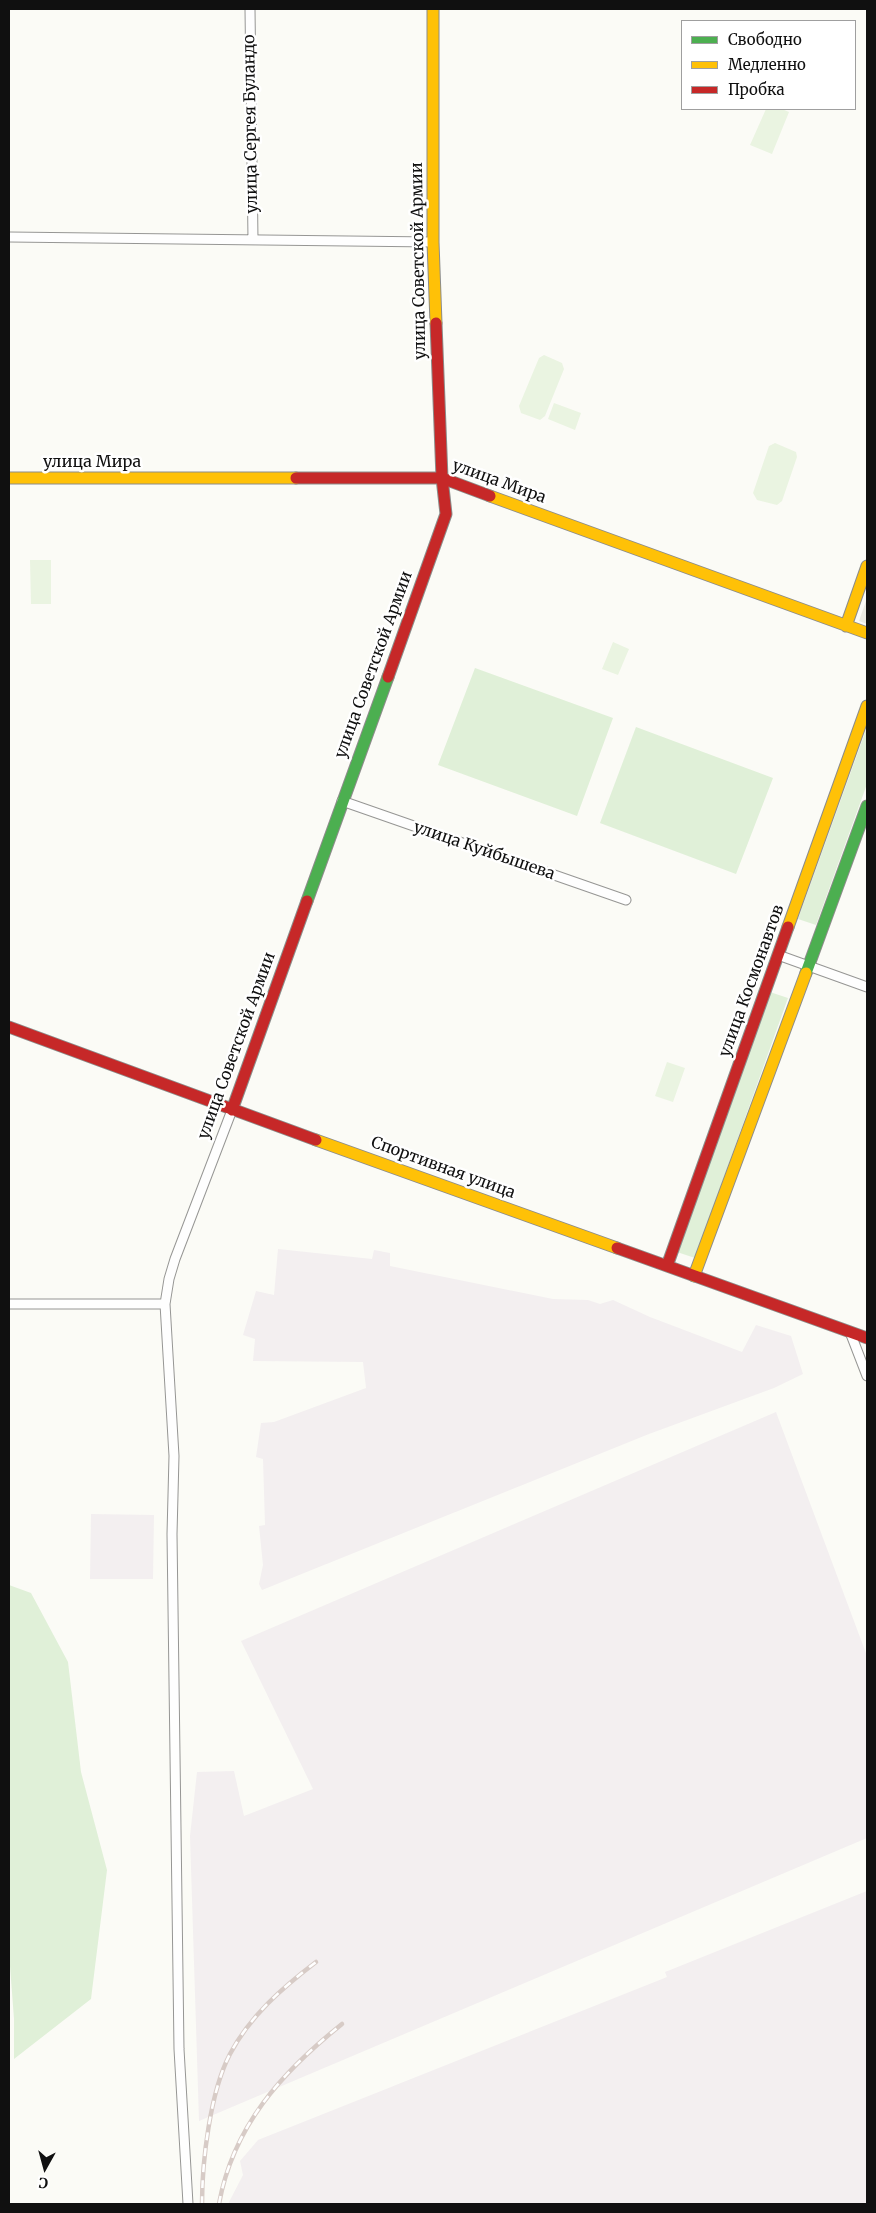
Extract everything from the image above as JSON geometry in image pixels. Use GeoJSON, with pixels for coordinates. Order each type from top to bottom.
{"type":"FeatureCollection","features":[{"type":"Feature","properties":{"kind":"street","name":"улица Сергея Буландо"},"geometry":{"type":"LineString","coordinates":[[250,9],[253,240]]}},
{"type":"Feature","properties":{"kind":"street","name":"улица Советской Армии"},"geometry":{"type":"LineString","coordinates":[[188,2204],[179,2049],[172,1534],[174,1456],[166,1304],[169,1279],[175,1259],[232,1110],[446,514],[442,478],[433,242],[432,9]]}},
{"type":"Feature","properties":{"kind":"street"},"geometry":{"type":"LineString","coordinates":[[9,237],[433,242]]}},
{"type":"Feature","properties":{"kind":"street","name":"улица Мира"},"geometry":{"type":"LineString","coordinates":[[9,478],[442,478],[867,633]]}},
{"type":"Feature","properties":{"kind":"street"},"geometry":{"type":"LineString","coordinates":[[846,626],[867,566]]}},
{"type":"Feature","properties":{"kind":"street","name":"улица Космонавтов"},"geometry":{"type":"LineString","coordinates":[[667,1266],[867,706]]}},
{"type":"Feature","properties":{"kind":"street","name":"улица Куйбышева"},"geometry":{"type":"LineString","coordinates":[[342,801],[626,900]]}},
{"type":"Feature","properties":{"kind":"street"},"geometry":{"type":"LineString","coordinates":[[694,1276],[867,806]]}},
{"type":"Feature","properties":{"kind":"street"},"geometry":{"type":"LineString","coordinates":[[778,955],[867,987]]}},
{"type":"Feature","properties":{"kind":"street","name":"Спортивная улица"},"geometry":{"type":"LineString","coordinates":[[9,1028],[867,1338]]}},
{"type":"Feature","properties":{"kind":"street"},"geometry":{"type":"LineString","coordinates":[[9,1304],[166,1304]]}},
{"type":"Feature","properties":{"kind":"street"},"geometry":{"type":"LineString","coordinates":[[850,1332],[867,1376]]}},
{"type":"Feature","properties":{"kind":"shaded area"},"geometry":{"type":"Polygon","coordinates":[[[867,598],[867,624],[859,621],[867,598]]]}},
{"type":"Feature","properties":{"kind":"shaded area"},"geometry":{"type":"Polygon","coordinates":[[[278,1249],[372,1259],[374,1250],[390,1253],[390,1266],[553,1299],[588,1300],[600,1304],[613,1300],[650,1317],[742,1352],[756,1325],[791,1336],[803,1374],[774,1388],[649,1434],[262,1590],[259,1584],[263,1565],[259,1526],[265,1525],[263,1459],[256,1457],[261,1423],[274,1422],[366,1388],[363,1362],[253,1361],[255,1339],[243,1335],[256,1291],[274,1295],[278,1249]]]}},
{"type":"Feature","properties":{"kind":"shaded area"},"geometry":{"type":"Polygon","coordinates":[[[776,1412],[867,1656],[867,1838],[199,2121],[190,1836],[197,1772],[234,1771],[244,1816],[313,1789],[241,1641],[776,1412]]]}},
{"type":"Feature","properties":{"kind":"shaded area"},"geometry":{"type":"Polygon","coordinates":[[[91,1514],[154,1515],[153,1579],[90,1579],[91,1514]]]}},
{"type":"Feature","properties":{"kind":"shaded area"},"geometry":{"type":"Polygon","coordinates":[[[867,1891],[867,2204],[228,2204],[243,2175],[240,2161],[258,2140],[667,1977],[665,1972],[867,1891]]]}},
{"type":"Feature","properties":{"kind":"green space"},"geometry":{"type":"Polygon","coordinates":[[[766,110],[784,110],[789,112],[772,154],[750,145],[766,110]]]}},
{"type":"Feature","properties":{"kind":"green space"},"geometry":{"type":"Polygon","coordinates":[[[544,355],[562,363],[564,369],[545,416],[540,420],[521,413],[519,406],[539,358],[544,355]]]}},
{"type":"Feature","properties":{"kind":"green space"},"geometry":{"type":"Polygon","coordinates":[[[554,403],[581,413],[575,430],[548,419],[554,403]]]}},
{"type":"Feature","properties":{"kind":"green space"},"geometry":{"type":"Polygon","coordinates":[[[775,443],[796,452],[797,457],[782,501],[777,505],[757,500],[753,493],[769,446],[775,443]]]}},
{"type":"Feature","properties":{"kind":"green space"},"geometry":{"type":"Polygon","coordinates":[[[30,560],[51,560],[51,604],[31,604],[30,560]]]}},
{"type":"Feature","properties":{"kind":"green space"},"geometry":{"type":"Polygon","coordinates":[[[613,642],[629,649],[618,675],[602,669],[613,642]]]}},
{"type":"Feature","properties":{"kind":"green space"},"geometry":{"type":"Polygon","coordinates":[[[475,668],[613,718],[577,816],[438,765],[475,668]]]}},
{"type":"Feature","properties":{"kind":"green space"},"geometry":{"type":"Polygon","coordinates":[[[636,727],[773,778],[736,874],[600,823],[636,727]]]}},
{"type":"Feature","properties":{"kind":"green space"},"geometry":{"type":"Polygon","coordinates":[[[867,727],[867,784],[816,925],[798,919],[867,727]]]}},
{"type":"Feature","properties":{"kind":"green space"},"geometry":{"type":"Polygon","coordinates":[[[770,992],[788,998],[695,1258],[677,1252],[770,992]]]}},
{"type":"Feature","properties":{"kind":"green space"},"geometry":{"type":"Polygon","coordinates":[[[667,1062],[685,1068],[673,1102],[655,1096],[667,1062]]]}},
{"type":"Feature","properties":{"kind":"green space"},"geometry":{"type":"Polygon","coordinates":[[[9,1585],[31,1593],[68,1662],[81,1772],[107,1870],[91,1999],[14,2059],[14,2019],[9,1953],[9,1585]]]}},
{"type":"Feature","properties":{"kind":"railway"},"geometry":{"type":"LineString","coordinates":[[202,2204],[208,2128],[217,2088],[230,2054],[257,2015],[291,1982],[316,1962]]}},
{"type":"Feature","properties":{"kind":"railway"},"geometry":{"type":"LineString","coordinates":[[219,2204],[226,2176],[236,2150],[248,2125],[263,2103],[299,2061],[342,2024]]}},
{"type":"Feature","properties":{"kind":"traffic: fast"},"geometry":{"type":"LineString","coordinates":[[307,901],[388,677]]}},
{"type":"Feature","properties":{"kind":"traffic: fast"},"geometry":{"type":"LineString","coordinates":[[806,973],[867,806]]}},
{"type":"Feature","properties":{"kind":"traffic: slow"},"geometry":{"type":"LineString","coordinates":[[433,9],[433,242],[436,323]]}},
{"type":"Feature","properties":{"kind":"traffic: slow"},"geometry":{"type":"LineString","coordinates":[[9,478],[296,478]]}},
{"type":"Feature","properties":{"kind":"traffic: slow"},"geometry":{"type":"LineString","coordinates":[[490,496],[867,633]]}},
{"type":"Feature","properties":{"kind":"traffic: slow"},"geometry":{"type":"LineString","coordinates":[[846,626],[867,566]]}},
{"type":"Feature","properties":{"kind":"traffic: slow"},"geometry":{"type":"LineString","coordinates":[[788,927],[867,706]]}},
{"type":"Feature","properties":{"kind":"traffic: slow"},"geometry":{"type":"LineString","coordinates":[[694,1276],[806,973]]}},
{"type":"Feature","properties":{"kind":"traffic: slow"},"geometry":{"type":"LineString","coordinates":[[316,1140],[617,1248]]}},
{"type":"Feature","properties":{"kind":"traffic: jam"},"geometry":{"type":"LineString","coordinates":[[388,677],[446,514],[442,478],[436,323]]}},
{"type":"Feature","properties":{"kind":"traffic: jam"},"geometry":{"type":"LineString","coordinates":[[296,478],[442,478],[490,496]]}},
{"type":"Feature","properties":{"kind":"traffic: jam"},"geometry":{"type":"LineString","coordinates":[[232,1110],[307,901]]}},
{"type":"Feature","properties":{"kind":"traffic: jam"},"geometry":{"type":"LineString","coordinates":[[667,1266],[788,927]]}},
{"type":"Feature","properties":{"kind":"traffic: jam"},"geometry":{"type":"LineString","coordinates":[[9,1027],[316,1140]]}},
{"type":"Feature","properties":{"kind":"traffic: jam"},"geometry":{"type":"LineString","coordinates":[[617,1248],[867,1338]]}}]}
